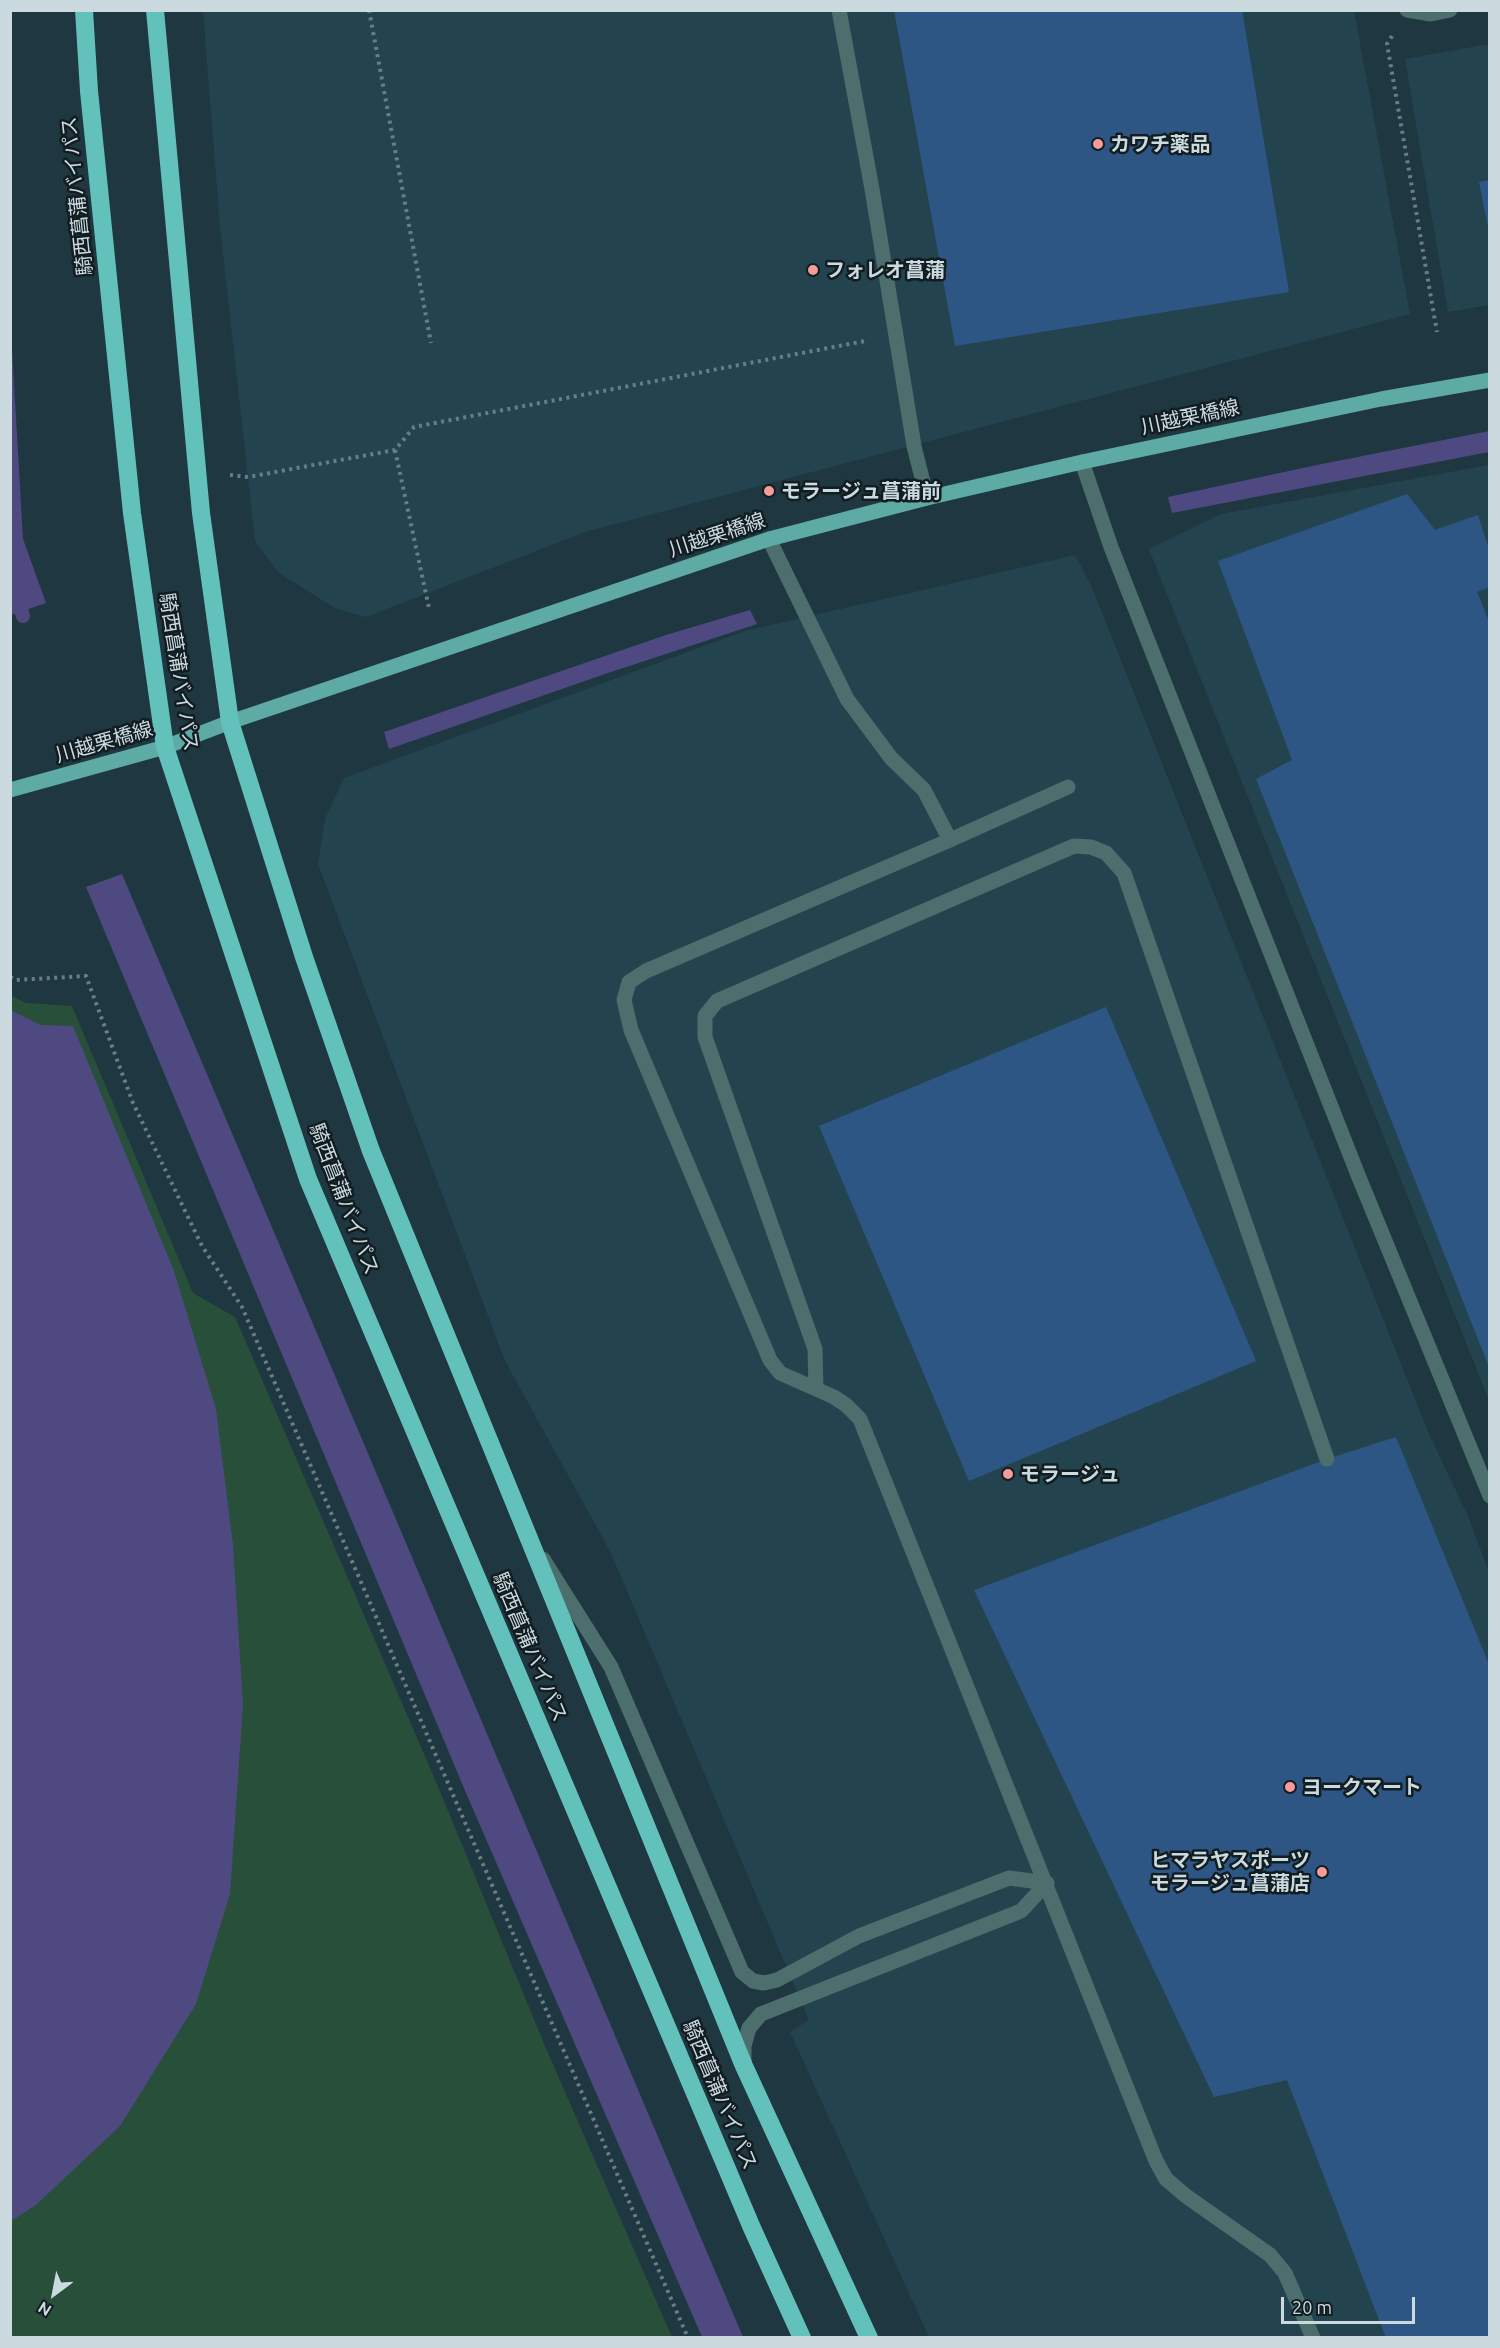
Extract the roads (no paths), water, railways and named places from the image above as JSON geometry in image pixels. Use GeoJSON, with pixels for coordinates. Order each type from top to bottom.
{"type":"FeatureCollection","features":[{"type":"Feature","properties":{"kind":"highway","name":"騎西菖蒲バイパス"},"geometry":{"type":"LineString","coordinates":[[84,10],[89,91],[132,513],[165,747],[308,1179],[752,2228],[802,2337]]}},
{"type":"Feature","properties":{"kind":"highway","name":"騎西菖蒲バイパス"},"geometry":{"type":"LineString","coordinates":[[155,10],[201,513],[230,722],[304,957],[371,1151],[744,2066],[869,2337]]}},
{"type":"Feature","properties":{"kind":"main road","name":"川越栗橋線"},"geometry":{"type":"LineString","coordinates":[[10,790],[165,747],[230,722],[770,539],[927,498],[1082,462],[1380,399],[1490,380]]}},
{"type":"Feature","properties":{"kind":"street"},"geometry":{"type":"LineString","coordinates":[[839,10],[872,189],[914,446],[927,498]]}},
{"type":"Feature","properties":{"kind":"street"},"geometry":{"type":"LineString","coordinates":[[1407,10],[1431,14],[1450,10]]}},
{"type":"Feature","properties":{"kind":"street"},"geometry":{"type":"LineString","coordinates":[[1082,462],[1111,547],[1324,1087],[1490,1496]]}},
{"type":"Feature","properties":{"kind":"street"},"geometry":{"type":"LineString","coordinates":[[770,539],[847,699],[891,758],[924,790],[950,840]]}},
{"type":"Feature","properties":{"kind":"street"},"geometry":{"type":"LineString","coordinates":[[1068,787],[646,971],[629,982],[624,1000],[631,1030],[770,1360],[780,1373],[846,1405],[860,1419],[1152,2150],[1166,2179],[1186,2196],[1270,2255],[1286,2273],[1313,2337]]}},
{"type":"Feature","properties":{"kind":"street"},"geometry":{"type":"LineString","coordinates":[[816,1389],[815,1349],[705,1037],[705,1016],[717,1000],[1074,846],[1091,847],[1106,854],[1124,873],[1327,1459]]}},
{"type":"Feature","properties":{"kind":"street"},"geometry":{"type":"LineString","coordinates":[[527,1534],[611,1667],[742,1972],[753,1981],[764,1983],[777,1980],[859,1936],[1010,1878],[1047,1884]]}},
{"type":"Feature","properties":{"kind":"street"},"geometry":{"type":"LineString","coordinates":[[744,2066],[744,2046],[749,2028],[761,2014],[1021,1911],[1047,1884]]}},
{"type":"Feature","properties":{"kind":"waterway"},"geometry":{"type":"LineString","coordinates":[[10,577],[23,616]]}},
{"type":"Feature","properties":{"kind":"place","name":"カワチ薬品"},"geometry":{"type":"Point","coordinates":[1098,144]}},
{"type":"Feature","properties":{"kind":"place","name":"フォレオ菖蒲"},"geometry":{"type":"Point","coordinates":[813,270]}},
{"type":"Feature","properties":{"kind":"place","name":"モラージュ菖蒲前"},"geometry":{"type":"Point","coordinates":[769,491]}},
{"type":"Feature","properties":{"kind":"place","name":"モラージュ"},"geometry":{"type":"Point","coordinates":[1008,1474]}},
{"type":"Feature","properties":{"kind":"place","name":"ヨークマート"},"geometry":{"type":"Point","coordinates":[1290,1787]}},
{"type":"Feature","properties":{"kind":"place","name":"ヒマラヤスポーツ モラージュ菖蒲店"},"geometry":{"type":"Point","coordinates":[1322,1872]}}]}
